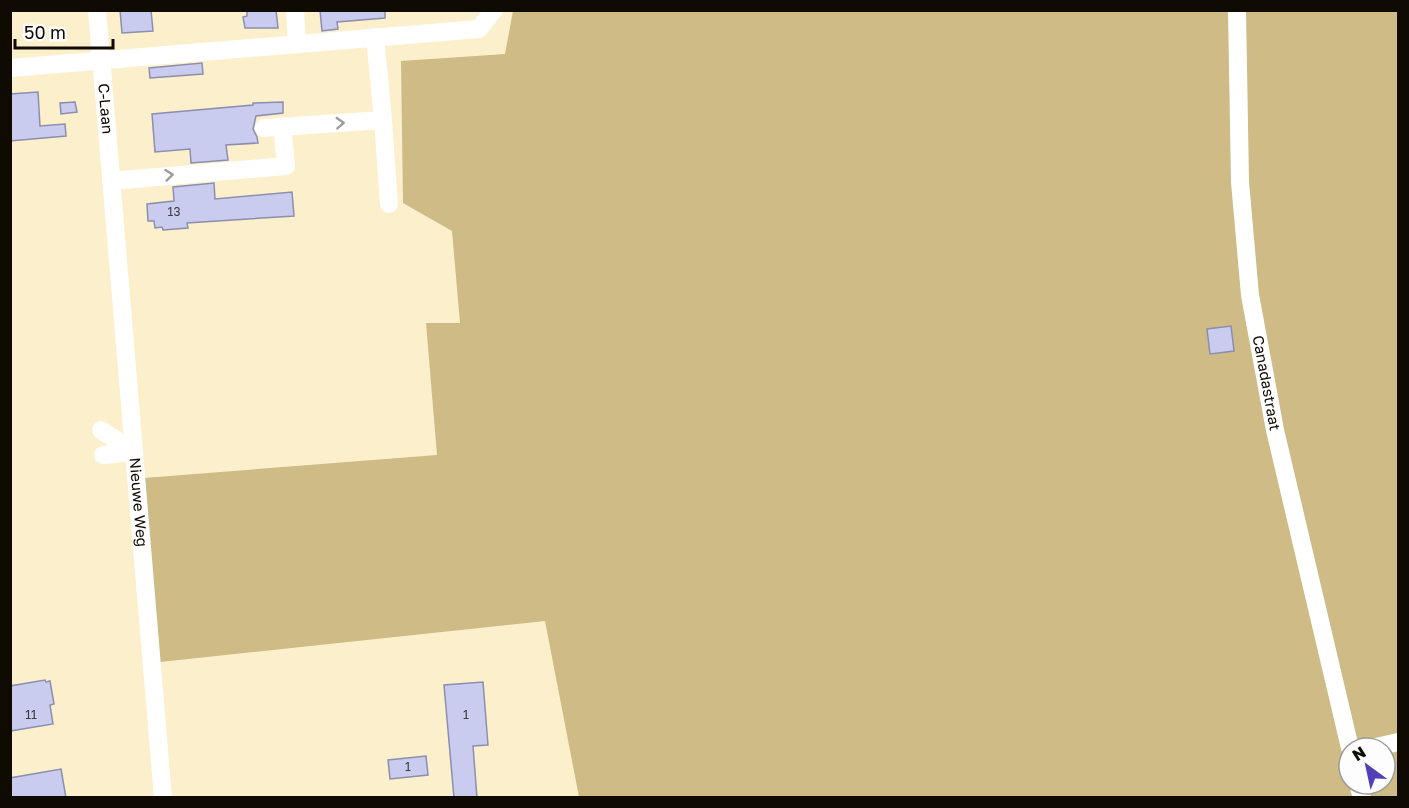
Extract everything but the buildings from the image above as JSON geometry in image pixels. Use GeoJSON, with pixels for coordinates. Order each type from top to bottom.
{"type":"FeatureCollection","features":[{"type":"Feature","properties":{"kind":"street","name":"C-Laan"},"geometry":{"type":"LineString","coordinates":[[97,10],[113,206]]}},
{"type":"Feature","properties":{"kind":"street"},"geometry":{"type":"LineString","coordinates":[[295,10],[297,43]]}},
{"type":"Feature","properties":{"kind":"street"},"geometry":{"type":"LineString","coordinates":[[10,68],[479,29],[494,10]]}},
{"type":"Feature","properties":{"kind":"street","name":"Canadastraat"},"geometry":{"type":"LineString","coordinates":[[1237,10],[1240,182],[1251,295],[1275,430],[1347,736]]}},
{"type":"Feature","properties":{"kind":"street"},"geometry":{"type":"LineString","coordinates":[[375,37],[389,204]]}},
{"type":"Feature","properties":{"kind":"street"},"geometry":{"type":"LineString","coordinates":[[111,181],[286,166],[273,127],[383,120]]}},
{"type":"Feature","properties":{"kind":"street","name":"Nieuwe Weg"},"geometry":{"type":"LineString","coordinates":[[113,206],[163,798]]}},
{"type":"Feature","properties":{"kind":"street"},"geometry":{"type":"LineString","coordinates":[[101,430],[134,452]]}},
{"type":"Feature","properties":{"kind":"street"},"geometry":{"type":"LineString","coordinates":[[103,455],[134,452]]}},
{"type":"Feature","properties":{"kind":"shaded area"},"geometry":{"type":"Polygon","coordinates":[[[513,11],[1398,11],[1398,797],[579,797],[545,621],[160,662],[144,478],[437,455],[426,323],[460,323],[452,231],[403,203],[401,61],[505,54],[513,11]]]}}]}
